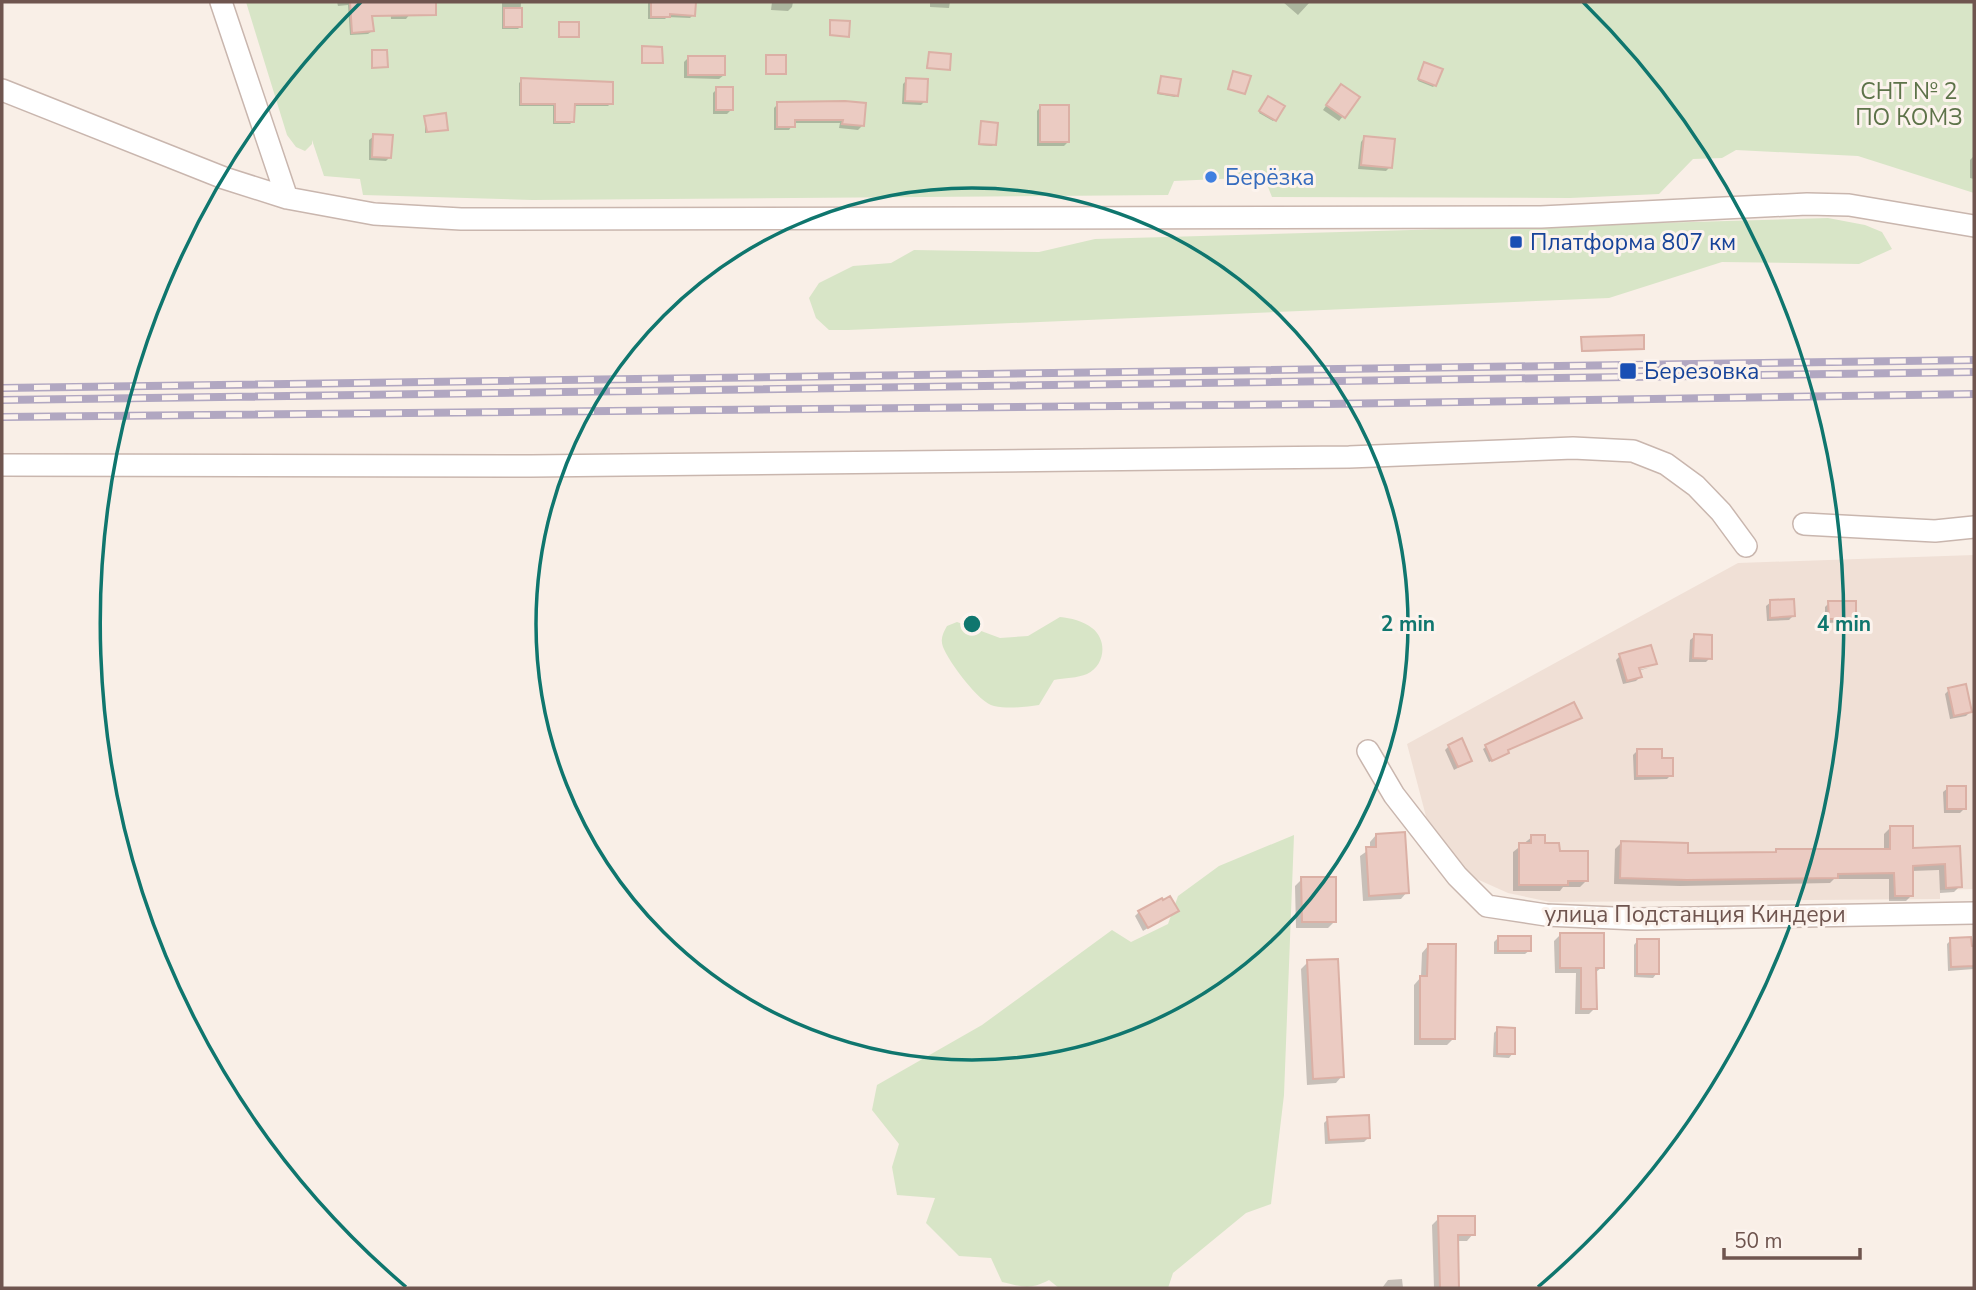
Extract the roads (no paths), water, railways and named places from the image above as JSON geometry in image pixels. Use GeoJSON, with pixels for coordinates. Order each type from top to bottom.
{"type":"FeatureCollection","features":[{"type":"Feature","properties":{"kind":"street"},"geometry":{"type":"LineString","coordinates":[[221,2],[287,198]]}},
{"type":"Feature","properties":{"kind":"street"},"geometry":{"type":"LineString","coordinates":[[2,90],[224,178],[287,198],[374,214],[461,219],[1516,217],[1807,204],[1849,205],[1974,226]]}},
{"type":"Feature","properties":{"kind":"street"},"geometry":{"type":"LineString","coordinates":[[2,465],[531,466],[1308,457],[1573,448],[1633,451],[1666,464],[1696,486],[1721,512],[1746,546]]}},
{"type":"Feature","properties":{"kind":"street"},"geometry":{"type":"LineString","coordinates":[[1804,524],[1936,531],[1974,527]]}},
{"type":"Feature","properties":{"kind":"street","name":"улица Подстанция Киндери"},"geometry":{"type":"LineString","coordinates":[[1368,751],[1394,795],[1457,876],[1487,906],[1546,915],[1637,919],[1974,913]]}},
{"type":"Feature","properties":{"kind":"railway"},"geometry":{"type":"LineString","coordinates":[[2,388],[1974,360]]}},
{"type":"Feature","properties":{"kind":"railway"},"geometry":{"type":"LineString","coordinates":[[2,400],[1974,372]]}},
{"type":"Feature","properties":{"kind":"railway"},"geometry":{"type":"LineString","coordinates":[[2,417],[1325,404],[1974,394]]}},
{"type":"Feature","properties":{"kind":"place","name":"Берёзка"},"geometry":{"type":"Point","coordinates":[1211,177]}},
{"type":"Feature","properties":{"kind":"place","name":"Платформа 807 км"},"geometry":{"type":"Point","coordinates":[1516,242]}},
{"type":"Feature","properties":{"kind":"place","name":"Березовка"},"geometry":{"type":"Point","coordinates":[1628,371]}},
{"type":"Feature","properties":{"kind":"park label","name":"СНТ № 2 ПО КОМЗ"},"geometry":{"type":"Point","coordinates":[1909,104]}}]}
